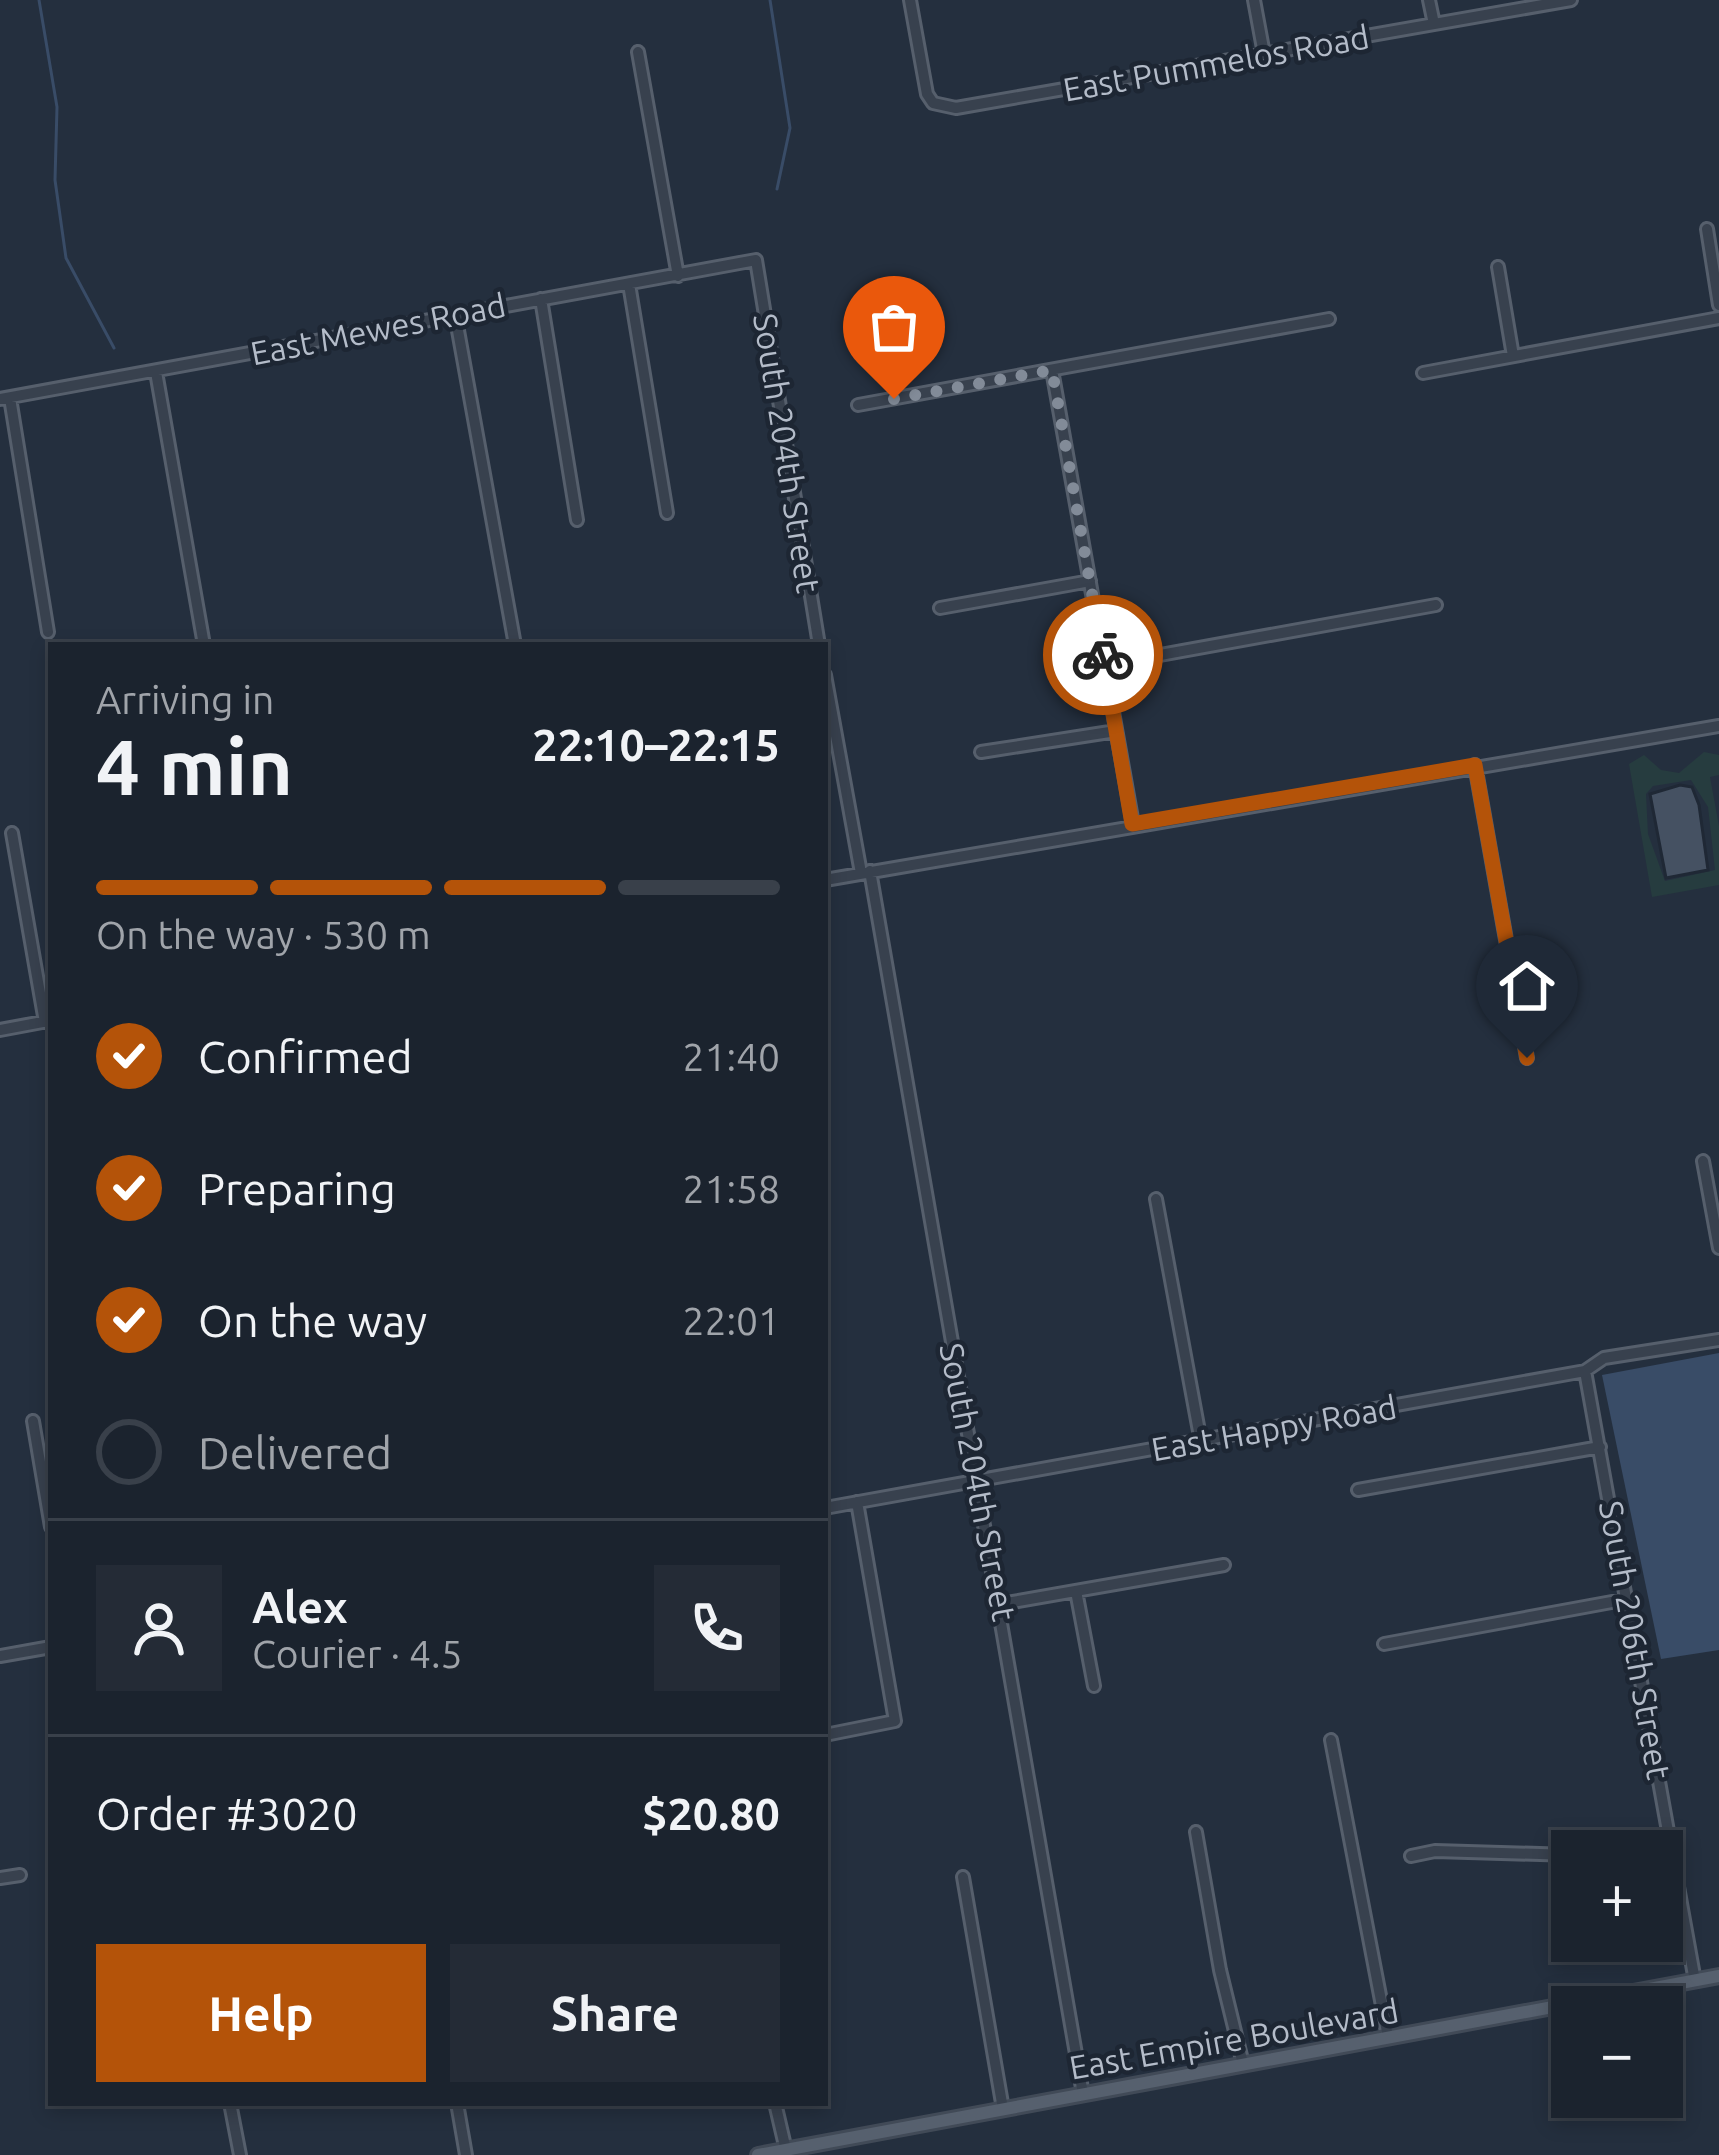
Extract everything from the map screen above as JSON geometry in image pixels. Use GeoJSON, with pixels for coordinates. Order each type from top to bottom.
{"type":"FeatureCollection","features":[{"type":"Feature","properties":{"kind":"main road","name":"East Empire Boulevard"},"geometry":{"type":"LineString","coordinates":[[758,2155],[1719,1976]]}},
{"type":"Feature","properties":{"kind":"street","name":"East Pummelos Road"},"geometry":{"type":"LineString","coordinates":[[910,0],[933,103],[956,108],[1570,0]]}},
{"type":"Feature","properties":{"kind":"street"},"geometry":{"type":"LineString","coordinates":[[1254,0],[1264,54]]}},
{"type":"Feature","properties":{"kind":"street"},"geometry":{"type":"LineString","coordinates":[[1429,0],[1433,24]]}},
{"type":"Feature","properties":{"kind":"street"},"geometry":{"type":"LineString","coordinates":[[638,52],[678,275]]}},
{"type":"Feature","properties":{"kind":"street"},"geometry":{"type":"LineString","coordinates":[[1707,229],[1719,305]]}},
{"type":"Feature","properties":{"kind":"street","name":"East Mewes Road"},"geometry":{"type":"LineString","coordinates":[[5,398],[756,260]]}},
{"type":"Feature","properties":{"kind":"street","name":"South 204th Street"},"geometry":{"type":"LineString","coordinates":[[756,260],[820,642]]}},
{"type":"Feature","properties":{"kind":"street"},"geometry":{"type":"LineString","coordinates":[[1498,267],[1513,356]]}},
{"type":"Feature","properties":{"kind":"street"},"geometry":{"type":"LineString","coordinates":[[629,284],[667,513]]}},
{"type":"Feature","properties":{"kind":"street"},"geometry":{"type":"LineString","coordinates":[[541,299],[578,520]]}},
{"type":"Feature","properties":{"kind":"street"},"geometry":{"type":"LineString","coordinates":[[455,314],[514,642]]}},
{"type":"Feature","properties":{"kind":"street"},"geometry":{"type":"LineString","coordinates":[[1423,373],[1719,318]]}},
{"type":"Feature","properties":{"kind":"street"},"geometry":{"type":"LineString","coordinates":[[858,405],[1329,319]]}},
{"type":"Feature","properties":{"kind":"street"},"geometry":{"type":"LineString","coordinates":[[1052,370],[1132,824]]}},
{"type":"Feature","properties":{"kind":"street"},"geometry":{"type":"LineString","coordinates":[[156,372],[203,642]]}},
{"type":"Feature","properties":{"kind":"street"},"geometry":{"type":"LineString","coordinates":[[5,398],[48,632]]}},
{"type":"Feature","properties":{"kind":"street"},"geometry":{"type":"LineString","coordinates":[[940,608],[1090,580]]}},
{"type":"Feature","properties":{"kind":"street"},"geometry":{"type":"LineString","coordinates":[[1105,665],[1436,605]]}},
{"type":"Feature","properties":{"kind":"street","name":"South 204th Street"},"geometry":{"type":"LineString","coordinates":[[828,689],[979,1480],[1083,2094]]}},
{"type":"Feature","properties":{"kind":"street"},"geometry":{"type":"LineString","coordinates":[[828,879],[1719,725]]}},
{"type":"Feature","properties":{"kind":"street"},"geometry":{"type":"LineString","coordinates":[[981,752],[1116,731]]}},
{"type":"Feature","properties":{"kind":"street"},"geometry":{"type":"LineString","coordinates":[[1475,765],[1527,1058]]}},
{"type":"Feature","properties":{"kind":"street"},"geometry":{"type":"LineString","coordinates":[[0,1030],[48,1021],[12,833]]}},
{"type":"Feature","properties":{"kind":"street"},"geometry":{"type":"LineString","coordinates":[[1703,1161],[1719,1248]]}},
{"type":"Feature","properties":{"kind":"street"},"geometry":{"type":"LineString","coordinates":[[1156,1199],[1202,1442]]}},
{"type":"Feature","properties":{"kind":"street","name":"East Happy Road"},"geometry":{"type":"LineString","coordinates":[[828,1508],[1585,1371],[1604,1358],[1719,1340]]}},
{"type":"Feature","properties":{"kind":"street","name":"South 206th Street"},"geometry":{"type":"LineString","coordinates":[[1585,1371],[1628,1599],[1663,1830]]}},
{"type":"Feature","properties":{"kind":"street"},"geometry":{"type":"LineString","coordinates":[[33,1421],[48,1509]]}},
{"type":"Feature","properties":{"kind":"street"},"geometry":{"type":"LineString","coordinates":[[1358,1490],[1600,1448]]}},
{"type":"Feature","properties":{"kind":"street"},"geometry":{"type":"LineString","coordinates":[[828,1734],[896,1721],[857,1502]]}},
{"type":"Feature","properties":{"kind":"street"},"geometry":{"type":"LineString","coordinates":[[1001,1604],[1224,1565]]}},
{"type":"Feature","properties":{"kind":"street"},"geometry":{"type":"LineString","coordinates":[[1076,1591],[1094,1686]]}},
{"type":"Feature","properties":{"kind":"street"},"geometry":{"type":"LineString","coordinates":[[1384,1644],[1628,1599]]}},
{"type":"Feature","properties":{"kind":"street"},"geometry":{"type":"LineString","coordinates":[[0,1656],[48,1648]]}},
{"type":"Feature","properties":{"kind":"street"},"geometry":{"type":"LineString","coordinates":[[1331,1740],[1388,2037]]}},
{"type":"Feature","properties":{"kind":"street"},"geometry":{"type":"LineString","coordinates":[[1196,1832],[1220,1970],[1243,2064]]}},
{"type":"Feature","properties":{"kind":"street"},"geometry":{"type":"LineString","coordinates":[[1411,1856],[1435,1851],[1551,1854]]}},
{"type":"Feature","properties":{"kind":"street"},"geometry":{"type":"LineString","coordinates":[[0,1879],[20,1875]]}},
{"type":"Feature","properties":{"kind":"street"},"geometry":{"type":"LineString","coordinates":[[963,1877],[1004,2109]]}},
{"type":"Feature","properties":{"kind":"street","name":"South 206th Street"},"geometry":{"type":"LineString","coordinates":[[1683,1927],[1695,1981]]}},
{"type":"Feature","properties":{"kind":"street"},"geometry":{"type":"LineString","coordinates":[[231,2106],[240,2155]]}},
{"type":"Feature","properties":{"kind":"street"},"geometry":{"type":"LineString","coordinates":[[458,2106],[466,2155]]}},
{"type":"Feature","properties":{"kind":"street"},"geometry":{"type":"LineString","coordinates":[[777,2106],[785,2150]]}},
{"type":"Feature","properties":{"kind":"green space"},"geometry":{"type":"Polygon","coordinates":[[[1704,752],[1719,755],[1719,775],[1710,777],[1719,826],[1719,885],[1652,897],[1629,764],[1644,755],[1661,770],[1679,773],[1704,752]],[[1691,780],[1653,786],[1646,794],[1648,834],[1665,881],[1715,870],[1708,807],[1691,780]]]}},
{"type":"Feature","properties":{"kind":"water"},"geometry":{"type":"Polygon","coordinates":[[[1719,1353],[1719,1650],[1661,1659],[1602,1375],[1719,1353]]]}},
{"type":"Feature","properties":{"kind":"building"},"geometry":{"type":"Polygon","coordinates":[[[1680,785],[1692,787],[1699,805],[1708,870],[1666,878],[1650,794],[1680,785]]]}},
{"type":"Feature","properties":{"kind":"waterway"},"geometry":{"type":"LineString","coordinates":[[39,0],[57,107],[55,180],[66,258],[114,348]]}},
{"type":"Feature","properties":{"kind":"waterway"},"geometry":{"type":"LineString","coordinates":[[770,0],[790,128],[777,189]]}},
{"type":"Feature","properties":{"kind":"way so far"},"geometry":{"type":"LineString","coordinates":[[894,399],[1052,370],[1103,655]]}},
{"type":"Feature","properties":{"kind":"route"},"geometry":{"type":"LineString","coordinates":[[1103,655],[1132,824],[1475,765],[1527,1058]]}}]}
